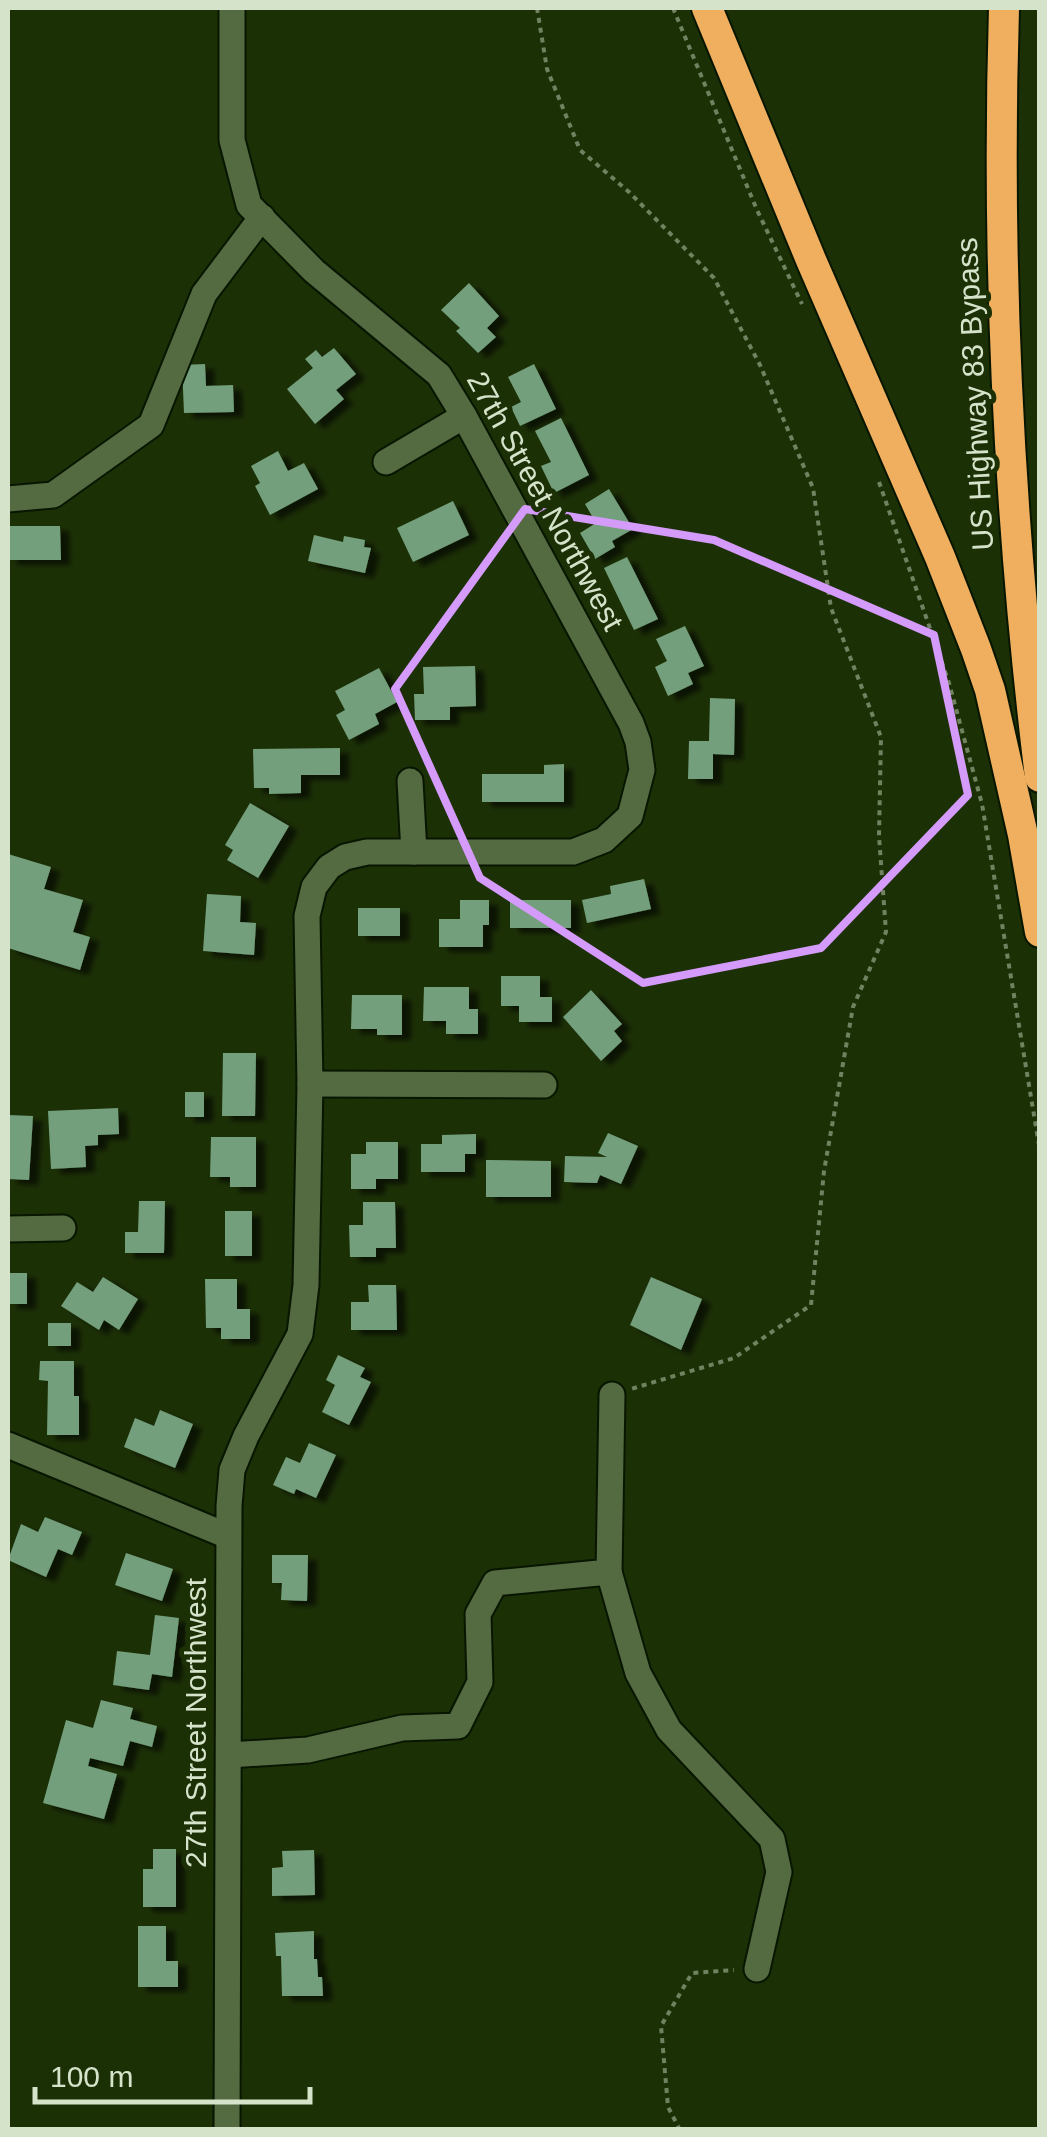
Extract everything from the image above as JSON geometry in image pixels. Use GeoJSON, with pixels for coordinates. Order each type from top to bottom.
{"type":"FeatureCollection","features":[{"type":"Feature","properties":{"kind":"highway"},"geometry":{"type":"LineString","coordinates":[[707,8],[976,649],[990,690],[1023,835],[1040,932]]}},
{"type":"Feature","properties":{"kind":"highway","name":"US Highway 83 Bypass"},"geometry":{"type":"LineString","coordinates":[[1004,14],[1000,214],[1008,402],[1025,655],[1040,777]]}},
{"type":"Feature","properties":{"kind":"street","name":"27th Street Northwest"},"geometry":{"type":"LineString","coordinates":[[232,8],[232,140],[250,205],[314,270],[439,375],[638,742],[642,770],[630,816],[604,840],[574,852],[414,852]]}},
{"type":"Feature","properties":{"kind":"street"},"geometry":{"type":"LineString","coordinates":[[8,499],[53,495],[151,425],[204,294],[262,217]]}},
{"type":"Feature","properties":{"kind":"street"},"geometry":{"type":"LineString","coordinates":[[386,462],[464,416]]}},
{"type":"Feature","properties":{"kind":"street"},"geometry":{"type":"LineString","coordinates":[[410,781],[414,852],[367,852],[345,857],[329,867],[314,888],[307,916],[310,1084],[544,1085]]}},
{"type":"Feature","properties":{"kind":"street","name":"27th Street Northwest"},"geometry":{"type":"LineString","coordinates":[[226,2130],[228,1536],[232,1470],[300,1334],[306,1285],[310,1084]]}},
{"type":"Feature","properties":{"kind":"street"},"geometry":{"type":"LineString","coordinates":[[8,1229],[63,1228]]}},
{"type":"Feature","properties":{"kind":"street"},"geometry":{"type":"LineString","coordinates":[[612,1395],[610,1572],[638,1673],[669,1730],[772,1839],[778,1872],[757,1969]]}},
{"type":"Feature","properties":{"kind":"street"},"geometry":{"type":"LineString","coordinates":[[8,1444],[228,1536]]}},
{"type":"Feature","properties":{"kind":"street"},"geometry":{"type":"LineString","coordinates":[[229,1755],[308,1750],[402,1728],[458,1726],[480,1682],[478,1614],[495,1583],[610,1572]]}},
{"type":"Feature","properties":{"kind":"path"},"geometry":{"type":"LineString","coordinates":[[538,8],[547,70],[580,150],[714,278],[760,365],[813,488],[831,608],[881,738],[879,836],[886,932],[852,1007],[824,1171],[811,1305],[734,1358],[612,1395]]}},
{"type":"Feature","properties":{"kind":"path"},"geometry":{"type":"LineString","coordinates":[[673,8],[757,210],[805,310]]}},
{"type":"Feature","properties":{"kind":"path"},"geometry":{"type":"LineString","coordinates":[[879,482],[950,682],[982,804],[1040,1151]]}},
{"type":"Feature","properties":{"kind":"path"},"geometry":{"type":"LineString","coordinates":[[680,2130],[668,2107],[662,2026],[692,1973],[757,1969]]}},
{"type":"Feature","properties":{"kind":"highlighted area"},"geometry":{"type":"Polygon","coordinates":[[[525,509],[714,540],[934,635],[968,795],[821,948],[643,983],[480,878],[395,689],[525,509]]]}},
{"type":"Feature","properties":{"kind":"building"},"geometry":{"type":"Polygon","coordinates":[[[469,283],[499,316],[487,328],[496,337],[478,353],[441,310],[469,283]]]}},
{"type":"Feature","properties":{"kind":"building"},"geometry":{"type":"Polygon","coordinates":[[[334,348],[356,374],[336,390],[344,399],[315,424],[287,389],[313,368],[305,359],[316,350],[322,357],[334,348]]]}},
{"type":"Feature","properties":{"kind":"building"},"geometry":{"type":"Polygon","coordinates":[[[205,364],[206,386],[233,385],[234,412],[184,413],[182,365],[205,364]]]}},
{"type":"Feature","properties":{"kind":"building"},"geometry":{"type":"Polygon","coordinates":[[[534,364],[556,409],[520,426],[511,407],[521,402],[508,377],[534,364]]]}},
{"type":"Feature","properties":{"kind":"building"},"geometry":{"type":"Polygon","coordinates":[[[561,418],[589,475],[554,493],[541,466],[551,462],[535,431],[561,418]]]}},
{"type":"Feature","properties":{"kind":"building"},"geometry":{"type":"Polygon","coordinates":[[[278,451],[288,471],[304,463],[318,489],[270,515],[255,486],[260,483],[251,466],[278,451]]]}},
{"type":"Feature","properties":{"kind":"building"},"geometry":{"type":"Polygon","coordinates":[[[609,489],[633,529],[612,541],[615,547],[595,559],[580,533],[596,523],[585,504],[609,489]]]}},
{"type":"Feature","properties":{"kind":"building"},"geometry":{"type":"Polygon","coordinates":[[[453,501],[469,535],[413,562],[397,528],[453,501]]]}},
{"type":"Feature","properties":{"kind":"building"},"geometry":{"type":"Polygon","coordinates":[[[8,526],[60,526],[61,560],[8,560],[8,526]]]}},
{"type":"Feature","properties":{"kind":"building"},"geometry":{"type":"Polygon","coordinates":[[[314,535],[343,542],[344,536],[365,540],[364,547],[371,548],[365,573],[308,561],[314,535]]]}},
{"type":"Feature","properties":{"kind":"building"},"geometry":{"type":"Polygon","coordinates":[[[627,557],[658,619],[634,630],[604,568],[627,557]]]}},
{"type":"Feature","properties":{"kind":"building"},"geometry":{"type":"Polygon","coordinates":[[[685,626],[704,666],[688,673],[693,684],[668,696],[655,667],[667,661],[656,639],[685,626]]]}},
{"type":"Feature","properties":{"kind":"building"},"geometry":{"type":"Polygon","coordinates":[[[475,666],[476,706],[450,707],[450,720],[415,720],[414,694],[424,694],[423,667],[475,666]]]}},
{"type":"Feature","properties":{"kind":"building"},"geometry":{"type":"Polygon","coordinates":[[[379,668],[397,702],[375,714],[379,724],[349,740],[336,715],[345,710],[335,691],[379,668]]]}},
{"type":"Feature","properties":{"kind":"building"},"geometry":{"type":"Polygon","coordinates":[[[710,698],[735,699],[734,755],[713,754],[713,779],[688,779],[689,741],[709,741],[710,698]]]}},
{"type":"Feature","properties":{"kind":"building"},"geometry":{"type":"Polygon","coordinates":[[[340,748],[340,775],[301,775],[301,793],[269,794],[269,788],[254,788],[253,749],[340,748]]]}},
{"type":"Feature","properties":{"kind":"building"},"geometry":{"type":"Polygon","coordinates":[[[564,764],[564,802],[482,802],[482,774],[544,774],[544,765],[564,764]]]}},
{"type":"Feature","properties":{"kind":"building"},"geometry":{"type":"Polygon","coordinates":[[[250,803],[289,826],[258,878],[227,860],[233,850],[225,845],[250,803]]]}},
{"type":"Feature","properties":{"kind":"building"},"geometry":{"type":"Polygon","coordinates":[[[8,854],[51,867],[44,889],[83,900],[73,932],[90,937],[80,970],[8,948],[8,854]]]}},
{"type":"Feature","properties":{"kind":"building"},"geometry":{"type":"Polygon","coordinates":[[[644,879],[651,909],[587,923],[582,900],[611,894],[610,886],[644,879]]]}},
{"type":"Feature","properties":{"kind":"building"},"geometry":{"type":"Polygon","coordinates":[[[207,894],[241,896],[240,922],[256,923],[254,955],[203,951],[207,894]]]}},
{"type":"Feature","properties":{"kind":"building"},"geometry":{"type":"Polygon","coordinates":[[[460,900],[489,900],[489,925],[483,925],[483,947],[439,947],[439,919],[460,919],[460,900]]]}},
{"type":"Feature","properties":{"kind":"building"},"geometry":{"type":"Polygon","coordinates":[[[510,900],[571,900],[571,928],[510,928],[510,900]]]}},
{"type":"Feature","properties":{"kind":"building"},"geometry":{"type":"Polygon","coordinates":[[[358,908],[400,908],[400,936],[358,936],[358,908]]]}},
{"type":"Feature","properties":{"kind":"building"},"geometry":{"type":"Polygon","coordinates":[[[501,976],[540,976],[540,997],[552,997],[552,1022],[519,1022],[519,1006],[501,1006],[501,976]]]}},
{"type":"Feature","properties":{"kind":"building"},"geometry":{"type":"Polygon","coordinates":[[[424,987],[469,987],[469,1009],[478,1009],[478,1034],[446,1034],[446,1021],[423,1021],[424,987]]]}},
{"type":"Feature","properties":{"kind":"building"},"geometry":{"type":"Polygon","coordinates":[[[591,990],[622,1024],[614,1031],[622,1041],[601,1061],[563,1017],[591,990]]]}},
{"type":"Feature","properties":{"kind":"building"},"geometry":{"type":"Polygon","coordinates":[[[352,995],[402,995],[402,1035],[377,1035],[377,1029],[351,1029],[352,995]]]}},
{"type":"Feature","properties":{"kind":"building"},"geometry":{"type":"Polygon","coordinates":[[[223,1053],[256,1053],[255,1116],[222,1116],[223,1053]]]}},
{"type":"Feature","properties":{"kind":"building"},"geometry":{"type":"Polygon","coordinates":[[[185,1092],[204,1092],[204,1117],[185,1117],[185,1092]]]}},
{"type":"Feature","properties":{"kind":"building"},"geometry":{"type":"Polygon","coordinates":[[[118,1108],[119,1134],[98,1135],[98,1145],[85,1146],[86,1167],[51,1169],[48,1111],[118,1108]]]}},
{"type":"Feature","properties":{"kind":"building"},"geometry":{"type":"Polygon","coordinates":[[[8,1115],[33,1116],[29,1180],[8,1179],[8,1115]]]}},
{"type":"Feature","properties":{"kind":"building"},"geometry":{"type":"Polygon","coordinates":[[[608,1133],[638,1146],[621,1184],[600,1175],[597,1183],[564,1182],[565,1156],[607,1157],[598,1153],[608,1133]]]}},
{"type":"Feature","properties":{"kind":"building"},"geometry":{"type":"Polygon","coordinates":[[[476,1134],[476,1154],[465,1154],[465,1172],[421,1172],[421,1144],[442,1144],[442,1135],[476,1134]]]}},
{"type":"Feature","properties":{"kind":"building"},"geometry":{"type":"Polygon","coordinates":[[[211,1137],[256,1137],[256,1187],[230,1187],[230,1177],[210,1177],[211,1137]]]}},
{"type":"Feature","properties":{"kind":"building"},"geometry":{"type":"Polygon","coordinates":[[[366,1142],[398,1142],[398,1179],[376,1179],[376,1189],[351,1189],[351,1154],[366,1154],[366,1142]]]}},
{"type":"Feature","properties":{"kind":"building"},"geometry":{"type":"Polygon","coordinates":[[[486,1160],[551,1161],[551,1197],[486,1197],[486,1160]]]}},
{"type":"Feature","properties":{"kind":"building"},"geometry":{"type":"Polygon","coordinates":[[[139,1201],[165,1201],[164,1253],[125,1253],[125,1232],[138,1232],[139,1201]]]}},
{"type":"Feature","properties":{"kind":"building"},"geometry":{"type":"Polygon","coordinates":[[[363,1202],[395,1202],[396,1248],[376,1248],[376,1257],[350,1257],[349,1225],[363,1225],[363,1202]]]}},
{"type":"Feature","properties":{"kind":"building"},"geometry":{"type":"Polygon","coordinates":[[[225,1211],[252,1211],[252,1256],[225,1256],[225,1211]]]}},
{"type":"Feature","properties":{"kind":"building"},"geometry":{"type":"Polygon","coordinates":[[[8,1273],[27,1273],[27,1304],[8,1304],[8,1273]]]}},
{"type":"Feature","properties":{"kind":"building"},"geometry":{"type":"Polygon","coordinates":[[[103,1277],[138,1299],[119,1330],[104,1320],[99,1330],[61,1306],[77,1282],[93,1292],[103,1277]]]}},
{"type":"Feature","properties":{"kind":"building"},"geometry":{"type":"Polygon","coordinates":[[[651,1277],[702,1299],[681,1350],[630,1325],[651,1277]]]}},
{"type":"Feature","properties":{"kind":"building"},"geometry":{"type":"Polygon","coordinates":[[[205,1279],[237,1279],[237,1309],[250,1309],[250,1339],[221,1339],[221,1328],[206,1328],[205,1279]]]}},
{"type":"Feature","properties":{"kind":"building"},"geometry":{"type":"Polygon","coordinates":[[[368,1285],[396,1285],[397,1330],[351,1330],[351,1302],[369,1302],[368,1285]]]}},
{"type":"Feature","properties":{"kind":"building"},"geometry":{"type":"Polygon","coordinates":[[[48,1323],[71,1323],[71,1346],[48,1346],[48,1323]]]}},
{"type":"Feature","properties":{"kind":"building"},"geometry":{"type":"Polygon","coordinates":[[[338,1355],[365,1368],[360,1377],[371,1382],[349,1425],[322,1412],[335,1385],[326,1380],[338,1355]]]}},
{"type":"Feature","properties":{"kind":"building"},"geometry":{"type":"Polygon","coordinates":[[[40,1361],[74,1361],[79,1435],[47,1435],[48,1381],[39,1380],[40,1361]]]}},
{"type":"Feature","properties":{"kind":"building"},"geometry":{"type":"Polygon","coordinates":[[[160,1410],[193,1424],[175,1468],[124,1447],[135,1418],[154,1426],[160,1410]]]}},
{"type":"Feature","properties":{"kind":"building"},"geometry":{"type":"Polygon","coordinates":[[[309,1443],[336,1455],[316,1498],[273,1485],[286,1457],[300,1463],[309,1443]]]}},
{"type":"Feature","properties":{"kind":"building"},"geometry":{"type":"Polygon","coordinates":[[[45,1517],[82,1532],[72,1555],[58,1549],[46,1577],[8,1560],[21,1524],[38,1532],[45,1517]]]}},
{"type":"Feature","properties":{"kind":"building"},"geometry":{"type":"Polygon","coordinates":[[[126,1553],[173,1569],[162,1601],[115,1585],[126,1553]]]}},
{"type":"Feature","properties":{"kind":"building"},"geometry":{"type":"Polygon","coordinates":[[[272,1555],[308,1555],[307,1601],[281,1600],[282,1583],[272,1583],[272,1555]]]}},
{"type":"Feature","properties":{"kind":"building"},"geometry":{"type":"Polygon","coordinates":[[[155,1615],[179,1618],[172,1677],[152,1674],[149,1690],[113,1685],[117,1651],[150,1655],[155,1615]]]}},
{"type":"Feature","properties":{"kind":"building"},"geometry":{"type":"Polygon","coordinates":[[[101,1700],[133,1708],[130,1719],[157,1726],[152,1747],[130,1741],[123,1766],[90,1758],[88,1766],[117,1774],[104,1819],[43,1803],[66,1720],[93,1728],[101,1700]]]}},
{"type":"Feature","properties":{"kind":"building"},"geometry":{"type":"Polygon","coordinates":[[[153,1849],[176,1849],[176,1907],[143,1907],[143,1869],[153,1869],[153,1849]]]}},
{"type":"Feature","properties":{"kind":"building"},"geometry":{"type":"Polygon","coordinates":[[[314,1850],[315,1895],[272,1896],[272,1868],[283,1867],[282,1851],[314,1850]]]}},
{"type":"Feature","properties":{"kind":"building"},"geometry":{"type":"Polygon","coordinates":[[[138,1926],[166,1926],[166,1961],[178,1961],[178,1987],[138,1987],[138,1926]]]}},
{"type":"Feature","properties":{"kind":"building"},"geometry":{"type":"Polygon","coordinates":[[[314,1931],[314,1959],[318,1977],[322,1977],[323,1996],[282,1996],[281,1956],[276,1956],[275,1933],[314,1931]]]}}]}
